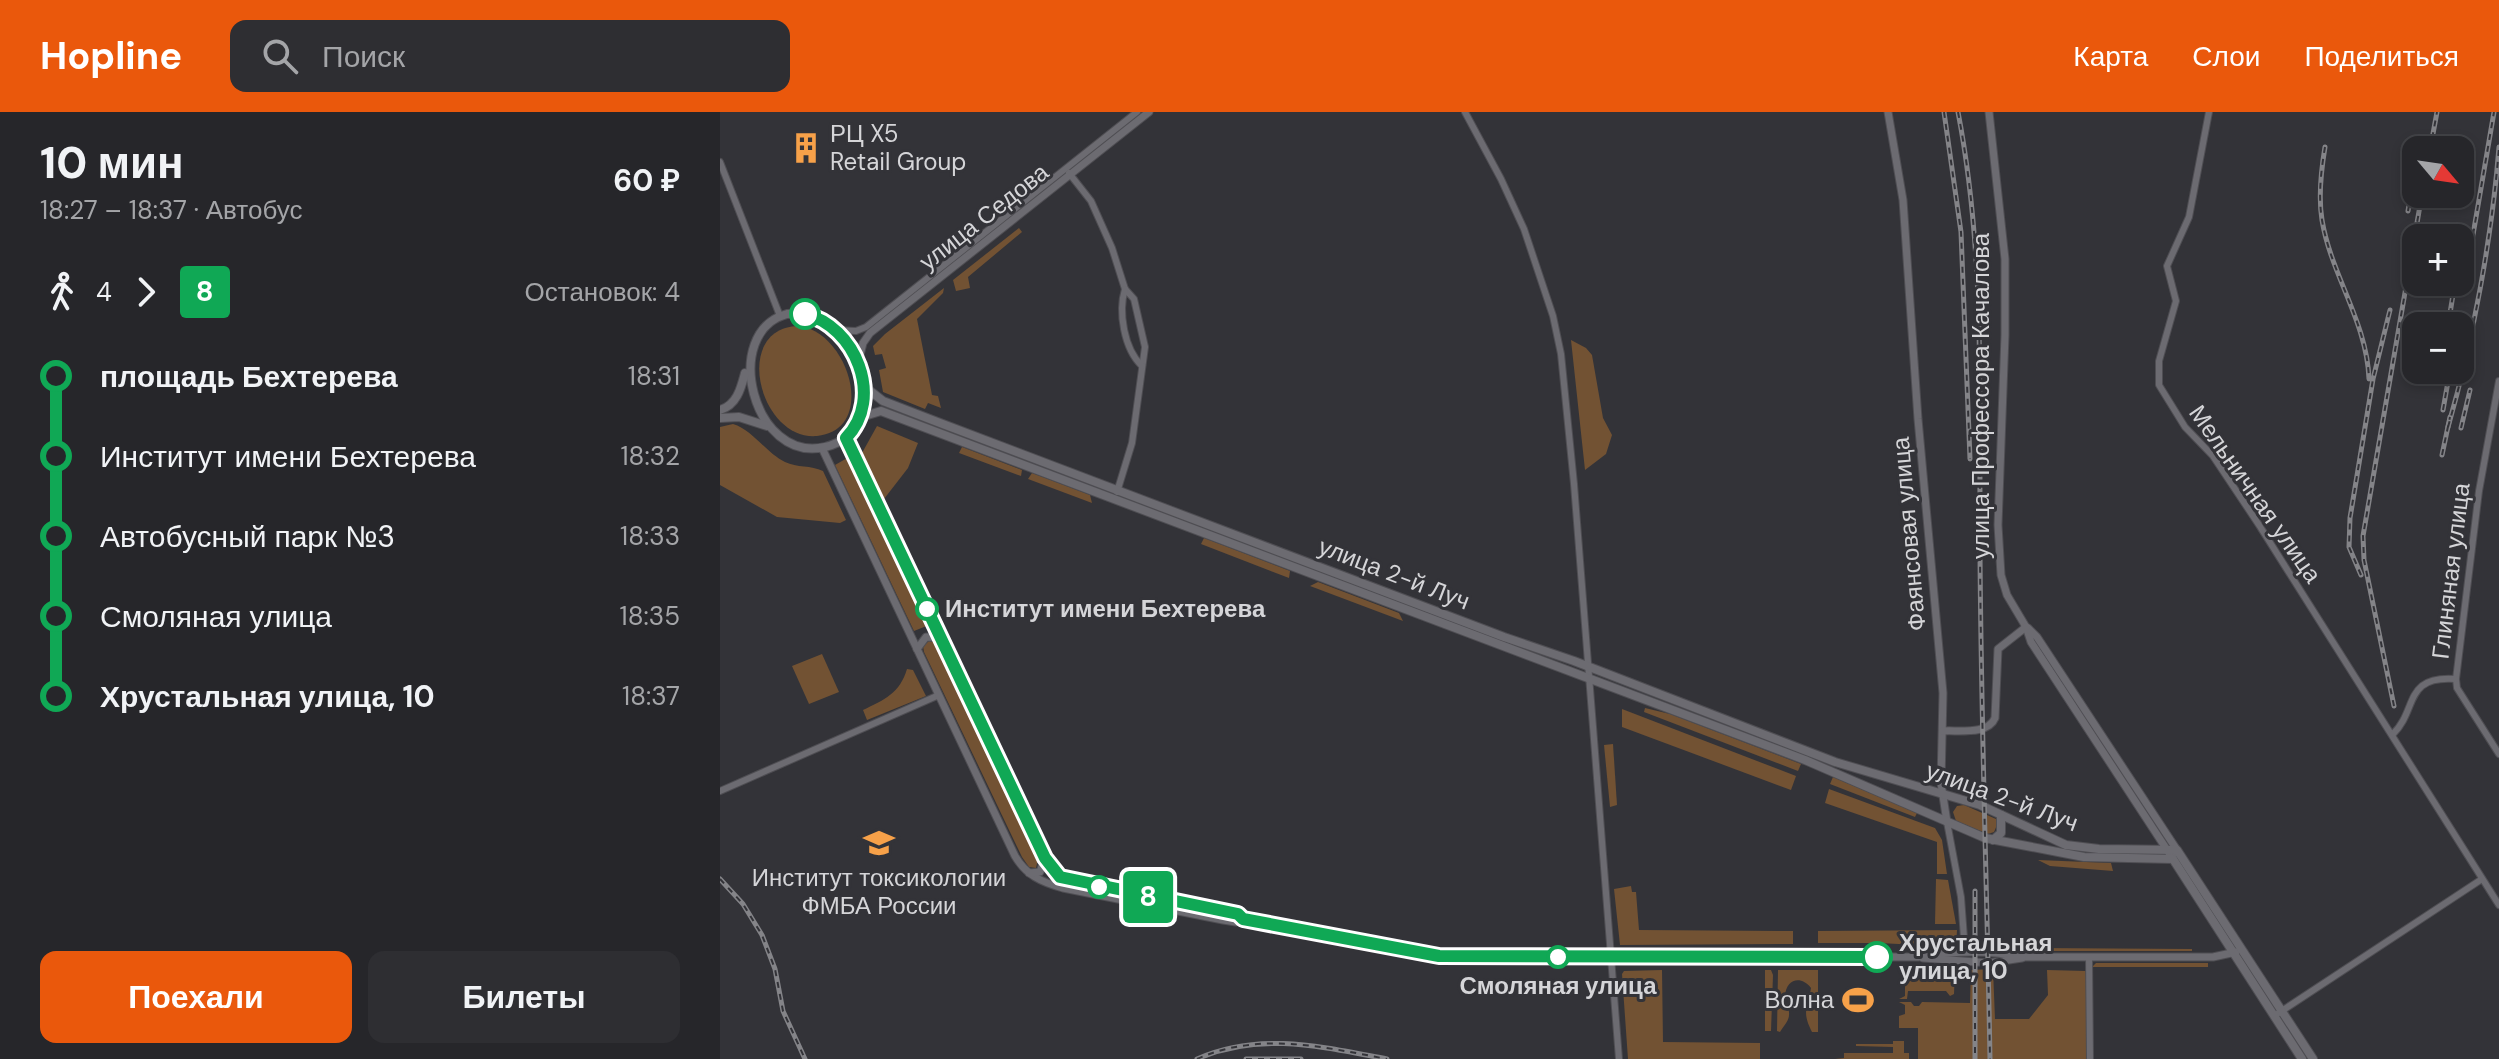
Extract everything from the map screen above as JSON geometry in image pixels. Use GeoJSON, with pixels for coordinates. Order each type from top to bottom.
{"type":"FeatureCollection","features":[{"type":"Feature","properties":{"kind":"main road"},"geometry":{"type":"LineString","coordinates":[[720,410],[735,400],[754,335],[769,320],[805,314],[824,321],[836,330],[858,363],[865,387],[861,417],[846,438],[822,448],[808,449],[787,443],[767,426],[755,407],[746,368]]}},
{"type":"Feature","properties":{"kind":"main road","name":"улица 2-й Луч"},"geometry":{"type":"LineString","coordinates":[[865,387],[883,401],[1589,680],[1832,771],[1993,840],[2084,857],[2173,859]]}},
{"type":"Feature","properties":{"kind":"main road","name":"улица 2-й Луч"},"geometry":{"type":"LineString","coordinates":[[861,417],[881,411],[1116,494],[1588,667],[1835,762],[2001,815],[2066,845],[2177,850]]}},
{"type":"Feature","properties":{"kind":"main road"},"geometry":{"type":"LineString","coordinates":[[720,418],[739,417],[767,426]]}},
{"type":"Feature","properties":{"kind":"main road"},"geometry":{"type":"LineString","coordinates":[[1993,840],[2001,833],[2001,815]]}},
{"type":"Feature","properties":{"kind":"main road","name":"улица Профессора Качалова"},"geometry":{"type":"LineString","coordinates":[[2177,850],[2278,1014],[2302,1059]]}},
{"type":"Feature","properties":{"kind":"main road","name":"улица Профессора Качалова"},"geometry":{"type":"LineString","coordinates":[[2173,859],[2238,952]]}},
{"type":"Feature","properties":{"kind":"main road","name":"улица Профессора Качалова"},"geometry":{"type":"LineString","coordinates":[[2278,1014],[2313,1059]]}},
{"type":"Feature","properties":{"kind":"street","name":"улица Седова"},"geometry":{"type":"LineString","coordinates":[[858,363],[863,343],[870,333],[1137,112]]}},
{"type":"Feature","properties":{"kind":"street","name":"улица Седова"},"geometry":{"type":"LineString","coordinates":[[836,330],[856,331],[866,327],[1149,112]]}},
{"type":"Feature","properties":{"kind":"street"},"geometry":{"type":"LineString","coordinates":[[1465,112],[1524,229],[1557,336],[1567,400],[1619,1059]]}},
{"type":"Feature","properties":{"kind":"street","name":"Фаянсовая улица"},"geometry":{"type":"LineString","coordinates":[[1888,112],[1903,200],[1918,419],[1941,670],[1942,794],[1961,897],[1965,952]]}},
{"type":"Feature","properties":{"kind":"street","name":"улица Профессора Качалова"},"geometry":{"type":"LineString","coordinates":[[1989,112],[2005,259],[1999,556],[2003,586],[2031,642],[2173,859]]}},
{"type":"Feature","properties":{"kind":"street","name":"Мельничная улица"},"geometry":{"type":"LineString","coordinates":[[2209,112],[2189,217],[2167,266],[2176,301],[2159,361],[2159,385],[2185,427],[2213,456],[2393,734],[2499,905]]}},
{"type":"Feature","properties":{"kind":"street"},"geometry":{"type":"LineString","coordinates":[[720,162],[780,316]]}},
{"type":"Feature","properties":{"kind":"street"},"geometry":{"type":"LineString","coordinates":[[1068,172],[1091,201],[1112,248],[1125,289],[1134,299],[1145,347],[1132,443],[1116,494]]}},
{"type":"Feature","properties":{"kind":"street"},"geometry":{"type":"LineString","coordinates":[[1125,289],[1120,304],[1130,348],[1134,359],[1142,366]]}},
{"type":"Feature","properties":{"kind":"street","name":"Глиняная улица"},"geometry":{"type":"LineString","coordinates":[[2499,381],[2479,491],[2456,679],[2457,688],[2499,754]]}},
{"type":"Feature","properties":{"kind":"street"},"geometry":{"type":"LineString","coordinates":[[846,438],[1045,858],[1064,884]]}},
{"type":"Feature","properties":{"kind":"street"},"geometry":{"type":"LineString","coordinates":[[822,448],[1015,856],[1027,873],[1043,882],[1223,920],[1236,922],[1243,919],[1425,955],[1918,957],[1989,963],[2024,957]]}},
{"type":"Feature","properties":{"kind":"street"},"geometry":{"type":"LineString","coordinates":[[1943,731],[1986,729],[1992,725],[1995,718],[1998,649],[2026,627]]}},
{"type":"Feature","properties":{"kind":"street","name":"улица Профессора Качалова"},"geometry":{"type":"LineString","coordinates":[[2026,627],[2037,637],[2177,850]]}},
{"type":"Feature","properties":{"kind":"street"},"geometry":{"type":"LineString","coordinates":[[917,649],[926,637],[941,638]]}},
{"type":"Feature","properties":{"kind":"street"},"geometry":{"type":"LineString","coordinates":[[2393,734],[2402,723],[2412,696],[2419,687],[2444,679],[2456,679]]}},
{"type":"Feature","properties":{"kind":"street"},"geometry":{"type":"LineString","coordinates":[[720,791],[939,695]]}},
{"type":"Feature","properties":{"kind":"street"},"geometry":{"type":"LineString","coordinates":[[2173,859],[2177,850]]}},
{"type":"Feature","properties":{"kind":"street"},"geometry":{"type":"LineString","coordinates":[[1027,873],[1040,872],[1045,858]]}},
{"type":"Feature","properties":{"kind":"street"},"geometry":{"type":"LineString","coordinates":[[2278,1014],[2482,879]]}},
{"type":"Feature","properties":{"kind":"street"},"geometry":{"type":"LineString","coordinates":[[1918,957],[1965,952],[2024,957],[2213,957],[2238,952]]}},
{"type":"Feature","properties":{"kind":"street"},"geometry":{"type":"LineString","coordinates":[[2089,957],[2090,1059]]}},
{"type":"Feature","properties":{"kind":"shaded area"},"geometry":{"type":"Polygon","coordinates":[[[1019,228],[1022,232],[968,277],[970,288],[956,291],[953,280],[1019,228]]]}},
{"type":"Feature","properties":{"kind":"shaded area"},"geometry":{"type":"Polygon","coordinates":[[[944,288],[943,293],[917,319],[932,395],[938,396],[941,408],[928,403],[925,409],[883,392],[879,370],[886,368],[882,354],[875,355],[873,346],[944,288]]]}},
{"type":"Feature","properties":{"kind":"shaded area"},"geometry":{"type":"Polygon","coordinates":[[[799,326],[817,332],[831,345],[843,362],[850,381],[851,400],[847,417],[836,430],[817,436],[797,433],[780,421],[768,404],[761,383],[760,363],[765,344],[778,331],[799,326]]]}},
{"type":"Feature","properties":{"kind":"shaded area"},"geometry":{"type":"Polygon","coordinates":[[[1571,340],[1592,355],[1603,418],[1612,435],[1606,454],[1585,470],[1571,340]]]}},
{"type":"Feature","properties":{"kind":"shaded area"},"geometry":{"type":"Polygon","coordinates":[[[733,424],[747,431],[785,462],[823,471],[846,520],[840,523],[777,517],[720,485],[720,427],[733,424]]]}},
{"type":"Feature","properties":{"kind":"shaded area"},"geometry":{"type":"Polygon","coordinates":[[[877,426],[918,443],[908,468],[884,499],[862,453],[877,426]]]}},
{"type":"Feature","properties":{"kind":"shaded area"},"geometry":{"type":"Polygon","coordinates":[[[962,447],[1022,470],[1021,476],[959,453],[962,447]]]}},
{"type":"Feature","properties":{"kind":"shaded area"},"geometry":{"type":"Polygon","coordinates":[[[849,457],[929,625],[914,631],[835,465],[849,457]]]}},
{"type":"Feature","properties":{"kind":"shaded area"},"geometry":{"type":"Polygon","coordinates":[[[1032,473],[1090,495],[1092,503],[1028,479],[1032,473]]]}},
{"type":"Feature","properties":{"kind":"shaded area"},"geometry":{"type":"Polygon","coordinates":[[[1204,538],[1290,571],[1289,578],[1201,544],[1204,538]]]}},
{"type":"Feature","properties":{"kind":"shaded area"},"geometry":{"type":"Polygon","coordinates":[[[1318,582],[1399,613],[1403,621],[1310,586],[1318,582]]]}},
{"type":"Feature","properties":{"kind":"shaded area"},"geometry":{"type":"Polygon","coordinates":[[[930,640],[938,643],[1039,855],[1036,868],[1029,867],[1022,857],[924,652],[923,646],[930,640]]]}},
{"type":"Feature","properties":{"kind":"shaded area"},"geometry":{"type":"Polygon","coordinates":[[[822,654],[839,692],[809,704],[792,666],[822,654]]]}},
{"type":"Feature","properties":{"kind":"shaded area"},"geometry":{"type":"Polygon","coordinates":[[[907,669],[913,670],[926,696],[867,720],[863,710],[896,690],[907,669]]]}},
{"type":"Feature","properties":{"kind":"shaded area"},"geometry":{"type":"Polygon","coordinates":[[[1645,708],[1670,714],[1801,764],[1798,771],[1644,712],[1645,708]]]}},
{"type":"Feature","properties":{"kind":"shaded area"},"geometry":{"type":"Polygon","coordinates":[[[1622,709],[1796,776],[1791,790],[1622,727],[1622,709]]]}},
{"type":"Feature","properties":{"kind":"shaded area"},"geometry":{"type":"Polygon","coordinates":[[[1613,744],[1617,805],[1610,807],[1604,745],[1613,744]]]}},
{"type":"Feature","properties":{"kind":"shaded area"},"geometry":{"type":"Polygon","coordinates":[[[1833,777],[1917,813],[1915,817],[1830,784],[1833,777]]]}},
{"type":"Feature","properties":{"kind":"shaded area"},"geometry":{"type":"Polygon","coordinates":[[[1829,789],[1935,828],[1942,840],[1947,874],[1937,874],[1937,842],[1825,803],[1829,789]]]}},
{"type":"Feature","properties":{"kind":"shaded area"},"geometry":{"type":"Polygon","coordinates":[[[1964,805],[1996,819],[1994,832],[1988,834],[1956,821],[1953,812],[1957,806],[1964,805]]]}},
{"type":"Feature","properties":{"kind":"shaded area"},"geometry":{"type":"Polygon","coordinates":[[[2038,860],[2111,863],[2113,871],[2050,866],[2038,860]]]}},
{"type":"Feature","properties":{"kind":"shaded area"},"geometry":{"type":"Polygon","coordinates":[[[1936,879],[1948,880],[1956,924],[1935,924],[1936,879]]]}},
{"type":"Feature","properties":{"kind":"shaded area"},"geometry":{"type":"Polygon","coordinates":[[[1631,886],[1632,892],[1636,892],[1639,930],[1793,931],[1793,944],[1620,945],[1614,889],[1631,886]]]}},
{"type":"Feature","properties":{"kind":"shaded area"},"geometry":{"type":"Polygon","coordinates":[[[1957,930],[1956,947],[1818,943],[1818,931],[1957,930]]]}},
{"type":"Feature","properties":{"kind":"shaded area"},"geometry":{"type":"Polygon","coordinates":[[[1630,948],[1795,948],[1798,951],[1630,951],[1630,948]]]}},
{"type":"Feature","properties":{"kind":"shaded area"},"geometry":{"type":"Polygon","coordinates":[[[2026,948],[2192,949],[2192,951],[2026,951],[2026,948]]]}},
{"type":"Feature","properties":{"kind":"shaded area"},"geometry":{"type":"Polygon","coordinates":[[[2096,963],[2208,963],[2208,967],[2092,967],[2096,963]]]}},
{"type":"Feature","properties":{"kind":"shaded area"},"geometry":{"type":"Polygon","coordinates":[[[1905,969],[1955,969],[1954,994],[1950,996],[1946,991],[1908,991],[1907,999],[1899,999],[1905,996],[1905,969]]]}},
{"type":"Feature","properties":{"kind":"shaded area"},"geometry":{"type":"Polygon","coordinates":[[[1993,969],[1995,1019],[2029,1019],[2048,995],[2047,970],[2086,971],[2086,1059],[1918,1059],[1918,1028],[1899,1028],[1899,1016],[1905,1014],[1905,1005],[1899,1002],[1911,1002],[1914,1006],[1922,1002],[1970,1003],[1971,970],[1993,969]]]}},
{"type":"Feature","properties":{"kind":"shaded area"},"geometry":{"type":"Polygon","coordinates":[[[1662,970],[1663,1042],[1760,1043],[1760,1059],[1628,1059],[1622,974],[1624,971],[1662,970]]]}},
{"type":"Feature","properties":{"kind":"shaded area"},"geometry":{"type":"Polygon","coordinates":[[[1765,970],[1771,970],[1773,975],[1771,1031],[1765,1031],[1765,970]]]}},
{"type":"Feature","properties":{"kind":"shaded area"},"geometry":{"type":"Polygon","coordinates":[[[1778,970],[1818,970],[1818,1032],[1812,1032],[1807,1019],[1811,988],[1799,980],[1791,983],[1786,990],[1789,1017],[1780,1032],[1777,1031],[1778,970]]]}},
{"type":"Feature","properties":{"kind":"shaded area"},"geometry":{"type":"Polygon","coordinates":[[[1893,1041],[1904,1041],[1904,1053],[1909,1053],[1909,1059],[1835,1059],[1844,1058],[1844,1053],[1893,1053],[1893,1047],[1856,1044],[1893,1044],[1893,1041]]]}},
{"type":"Feature","properties":{"kind":"railway"},"geometry":{"type":"LineString","coordinates":[[1944,112],[1961,232],[1970,459]]}},
{"type":"Feature","properties":{"kind":"railway"},"geometry":{"type":"LineString","coordinates":[[1958,112],[1973,221],[1979,331],[1990,1059]]}},
{"type":"Feature","properties":{"kind":"railway"},"geometry":{"type":"LineString","coordinates":[[2433,136],[2437,112]]}},
{"type":"Feature","properties":{"kind":"railway"},"geometry":{"type":"LineString","coordinates":[[2474,229],[2494,112]]}},
{"type":"Feature","properties":{"kind":"railway"},"geometry":{"type":"LineString","coordinates":[[2325,147],[2320,184],[2322,220],[2333,260],[2362,338],[2369,379]]}},
{"type":"Feature","properties":{"kind":"railway"},"geometry":{"type":"LineString","coordinates":[[2448,427],[2480,288],[2499,147]]}},
{"type":"Feature","properties":{"kind":"railway"},"geometry":{"type":"LineString","coordinates":[[2394,706],[2364,560],[2363,536],[2420,208]]}},
{"type":"Feature","properties":{"kind":"railway"},"geometry":{"type":"LineString","coordinates":[[2450,312],[2453,296]]}},
{"type":"Feature","properties":{"kind":"railway"},"geometry":{"type":"LineString","coordinates":[[2361,575],[2349,547],[2350,518],[2373,379],[2390,310]]}},
{"type":"Feature","properties":{"kind":"railway"},"geometry":{"type":"LineString","coordinates":[[2443,410],[2448,384]]}},
{"type":"Feature","properties":{"kind":"railway"},"geometry":{"type":"LineString","coordinates":[[2461,428],[2470,390]]}},
{"type":"Feature","properties":{"kind":"railway"},"geometry":{"type":"LineString","coordinates":[[2442,455],[2450,417]]}},
{"type":"Feature","properties":{"kind":"railway"},"geometry":{"type":"LineString","coordinates":[[720,879],[743,904],[762,935],[775,969],[783,1011],[805,1059]]}},
{"type":"Feature","properties":{"kind":"railway"},"geometry":{"type":"LineString","coordinates":[[1975,891],[1975,1059]]}},
{"type":"Feature","properties":{"kind":"railway"},"geometry":{"type":"LineString","coordinates":[[1197,1059],[1221,1050],[1268,1044],[1315,1046],[1387,1059]]}},
{"type":"Feature","properties":{"kind":"railway"},"geometry":{"type":"LineString","coordinates":[[1246,1059],[1301,1059]]}},
{"type":"Feature","properties":{"kind":"bus line","name":"8"},"geometry":{"type":"LineString","coordinates":[[805,314],[815,316],[836,330],[858,363],[865,387],[863,405],[861,417],[846,438],[1045,858],[1057,875],[1065,880],[1238,914],[1243,919],[1439,956],[1877,957]]}},
{"type":"Feature","properties":{"kind":"place","name":"РЦ X5 Retail Group"},"geometry":{"type":"Point","coordinates":[806,148]}},
{"type":"Feature","properties":{"kind":"place","name":"Институт имени Бехтерева"},"geometry":{"type":"Point","coordinates":[927,609]}},
{"type":"Feature","properties":{"kind":"place","name":"Институт токсикологии ФМБА России"},"geometry":{"type":"Point","coordinates":[879,843]}},
{"type":"Feature","properties":{"kind":"place","name":"Смоляная улица"},"geometry":{"type":"Point","coordinates":[1558,957]}},
{"type":"Feature","properties":{"kind":"place","name":"Хрустальная улица, 10"},"geometry":{"type":"Point","coordinates":[1877,957]}},
{"type":"Feature","properties":{"kind":"place","name":"Волна"},"geometry":{"type":"Point","coordinates":[1858,1000]}}]}
